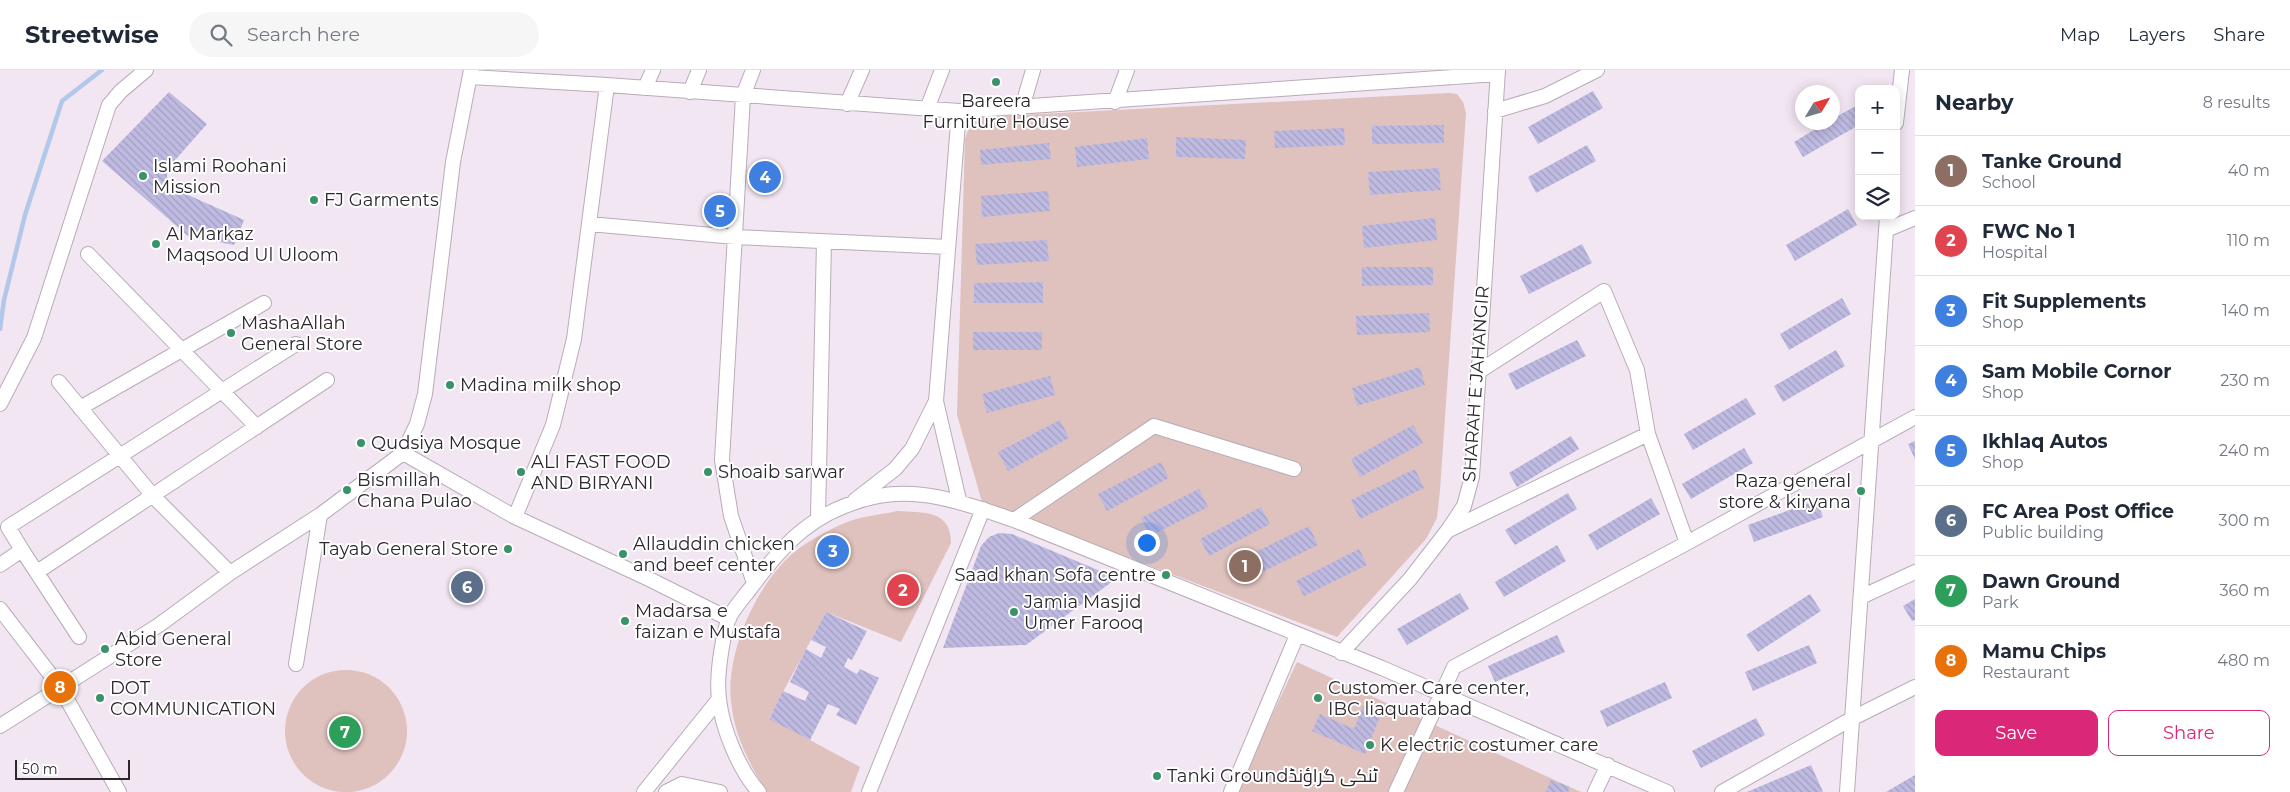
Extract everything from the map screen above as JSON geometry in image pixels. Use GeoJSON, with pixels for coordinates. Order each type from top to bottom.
{"type":"FeatureCollection","features":[{"type":"Feature","properties":{"kind":"street"},"geometry":{"type":"LineString","coordinates":[[0,404],[34,338],[110,105],[121,91],[146,70]]}},
{"type":"Feature","properties":{"kind":"street"},"geometry":{"type":"LineString","coordinates":[[646,88],[653,70]]}},
{"type":"Feature","properties":{"kind":"street"},"geometry":{"type":"LineString","coordinates":[[690,92],[699,70]]}},
{"type":"Feature","properties":{"kind":"street"},"geometry":{"type":"LineString","coordinates":[[753,70],[743,96],[722,460],[731,516],[754,583]]}},
{"type":"Feature","properties":{"kind":"street"},"geometry":{"type":"LineString","coordinates":[[847,104],[862,70]]}},
{"type":"Feature","properties":{"kind":"street"},"geometry":{"type":"LineString","coordinates":[[927,109],[942,70]]}},
{"type":"Feature","properties":{"kind":"street"},"geometry":{"type":"LineString","coordinates":[[1022,108],[1033,70]]}},
{"type":"Feature","properties":{"kind":"street"},"geometry":{"type":"LineString","coordinates":[[1115,102],[1127,70]]}},
{"type":"Feature","properties":{"kind":"street"},"geometry":{"type":"LineString","coordinates":[[1496,111],[1546,96],[1597,70]]}},
{"type":"Feature","properties":{"kind":"street"},"geometry":{"type":"LineString","coordinates":[[1900,88],[1902,70]]}},
{"type":"Feature","properties":{"kind":"street"},"geometry":{"type":"LineString","coordinates":[[0,726],[60,686],[160,625],[230,573],[320,515],[403,453],[417,424],[425,394],[453,162],[470,74],[553,76],[608,85],[959,111],[1115,102],[1498,72]]}},
{"type":"Feature","properties":{"kind":"street","name":"SHARAH E JAHANGIR"},"geometry":{"type":"LineString","coordinates":[[1341,653],[1410,579],[1448,530],[1464,506],[1472,477],[1498,72]]}},
{"type":"Feature","properties":{"kind":"street"},"geometry":{"type":"LineString","coordinates":[[515,517],[553,425],[574,339],[608,85]]}},
{"type":"Feature","properties":{"kind":"street"},"geometry":{"type":"LineString","coordinates":[[959,111],[936,401],[959,500]]}},
{"type":"Feature","properties":{"kind":"street"},"geometry":{"type":"LineString","coordinates":[[1847,792],[1886,223],[1915,218]]}},
{"type":"Feature","properties":{"kind":"street"},"geometry":{"type":"LineString","coordinates":[[589,224],[735,237],[948,247]]}},
{"type":"Feature","properties":{"kind":"street"},"geometry":{"type":"LineString","coordinates":[[818,518],[824,241]]}},
{"type":"Feature","properties":{"kind":"street"},"geometry":{"type":"LineString","coordinates":[[88,254],[257,427]]}},
{"type":"Feature","properties":{"kind":"street"},"geometry":{"type":"LineString","coordinates":[[1478,372],[1604,291],[1637,370],[1648,434],[1687,543]]}},
{"type":"Feature","properties":{"kind":"street"},"geometry":{"type":"LineString","coordinates":[[80,408],[264,303]]}},
{"type":"Feature","properties":{"kind":"street"},"geometry":{"type":"LineString","coordinates":[[79,636],[8,527],[296,344]]}},
{"type":"Feature","properties":{"kind":"street"},"geometry":{"type":"LineString","coordinates":[[37,572],[327,380]]}},
{"type":"Feature","properties":{"kind":"street"},"geometry":{"type":"LineString","coordinates":[[59,382],[153,496],[230,573]]}},
{"type":"Feature","properties":{"kind":"street"},"geometry":{"type":"LineString","coordinates":[[848,505],[895,469],[912,449],[936,401]]}},
{"type":"Feature","properties":{"kind":"street"},"geometry":{"type":"LineString","coordinates":[[1396,792],[1454,667],[1687,543],[1915,417]]}},
{"type":"Feature","properties":{"kind":"street"},"geometry":{"type":"LineString","coordinates":[[1014,520],[1154,426],[1294,469]]}},
{"type":"Feature","properties":{"kind":"street"},"geometry":{"type":"LineString","coordinates":[[1448,530],[1648,434]]}},
{"type":"Feature","properties":{"kind":"street"},"geometry":{"type":"LineString","coordinates":[[403,453],[515,517],[651,580],[729,619]]}},
{"type":"Feature","properties":{"kind":"street"},"geometry":{"type":"LineString","coordinates":[[759,792],[732,748],[719,699],[720,666],[729,619],[754,583],[791,539],[818,518],[875,496],[908,494],[959,500],[1014,520],[1441,693],[1667,792]]}},
{"type":"Feature","properties":{"kind":"street"},"geometry":{"type":"LineString","coordinates":[[869,792],[983,509]]}},
{"type":"Feature","properties":{"kind":"street"},"geometry":{"type":"LineString","coordinates":[[296,664],[320,515]]}},
{"type":"Feature","properties":{"kind":"street"},"geometry":{"type":"LineString","coordinates":[[0,565],[22,550]]}},
{"type":"Feature","properties":{"kind":"street"},"geometry":{"type":"LineString","coordinates":[[1861,597],[1915,572]]}},
{"type":"Feature","properties":{"kind":"street"},"geometry":{"type":"LineString","coordinates":[[0,609],[60,686],[119,792]]}},
{"type":"Feature","properties":{"kind":"street"},"geometry":{"type":"LineString","coordinates":[[1231,792],[1297,635]]}},
{"type":"Feature","properties":{"kind":"street"},"geometry":{"type":"LineString","coordinates":[[1722,792],[1853,718],[1915,687]]}},
{"type":"Feature","properties":{"kind":"street"},"geometry":{"type":"LineString","coordinates":[[644,792],[719,699]]}},
{"type":"Feature","properties":{"kind":"street"},"geometry":{"type":"LineString","coordinates":[[1596,792],[1608,765]]}},
{"type":"Feature","properties":{"kind":"street"},"geometry":{"type":"LineString","coordinates":[[666,792],[682,784],[720,792]]}},
{"type":"Feature","properties":{"kind":"shaded area"},"geometry":{"type":"Polygon","coordinates":[[[1457,94],[1463,102],[1466,113],[1437,518],[1426,539],[1337,637],[982,502],[957,415],[965,139],[970,124],[981,117],[1457,94]]]}},
{"type":"Feature","properties":{"kind":"shaded area"},"geometry":{"type":"Polygon","coordinates":[[[897,511],[926,513],[941,518],[950,532],[951,543],[901,642],[826,612],[769,718],[860,767],[851,792],[767,792],[743,748],[735,725],[731,701],[733,662],[746,621],[767,584],[779,567],[792,554],[810,541],[838,526],[864,517],[897,511]]]}},
{"type":"Feature","properties":{"kind":"shaded area"},"geometry":{"type":"Polygon","coordinates":[[[1297,662],[1581,792],[1236,792],[1297,662]]]}},
{"type":"Feature","properties":{"kind":"shaded area"},"geometry":{"type":"Polygon","coordinates":[[[346,670],[369,674],[389,688],[403,708],[407,731],[403,754],[389,774],[369,788],[346,792],[323,788],[303,774],[289,754],[285,731],[289,708],[303,688],[323,674],[346,670]]]}},
{"type":"Feature","properties":{"kind":"building"},"geometry":{"type":"Polygon","coordinates":[[[1593,91],[1603,108],[1538,144],[1528,127],[1593,91]]]}},
{"type":"Feature","properties":{"kind":"building","name":"Islami Roohani Mission"},"geometry":{"type":"Polygon","coordinates":[[[169,92],[207,124],[168,168],[166,185],[244,220],[234,245],[188,236],[102,161],[169,92]]]}},
{"type":"Feature","properties":{"kind":"building"},"geometry":{"type":"Polygon","coordinates":[[[1855,107],[1855,127],[1803,157],[1794,142],[1814,130],[1840,130],[1840,115],[1855,107]]]}},
{"type":"Feature","properties":{"kind":"building"},"geometry":{"type":"Polygon","coordinates":[[[1444,125],[1444,143],[1372,144],[1372,126],[1444,125]]]}},
{"type":"Feature","properties":{"kind":"building"},"geometry":{"type":"Polygon","coordinates":[[[1344,128],[1345,145],[1275,148],[1274,131],[1344,128]]]}},
{"type":"Feature","properties":{"kind":"building"},"geometry":{"type":"Polygon","coordinates":[[[1176,137],[1246,140],[1245,159],[1176,157],[1176,137]]]}},
{"type":"Feature","properties":{"kind":"building"},"geometry":{"type":"Polygon","coordinates":[[[1147,138],[1149,159],[1077,167],[1075,147],[1147,138]]]}},
{"type":"Feature","properties":{"kind":"building"},"geometry":{"type":"Polygon","coordinates":[[[1049,143],[1051,159],[981,165],[980,150],[1049,143]]]}},
{"type":"Feature","properties":{"kind":"building"},"geometry":{"type":"Polygon","coordinates":[[[1587,145],[1596,161],[1536,193],[1528,177],[1587,145]]]}},
{"type":"Feature","properties":{"kind":"building"},"geometry":{"type":"Polygon","coordinates":[[[1439,168],[1441,190],[1370,195],[1368,172],[1439,168]]]}},
{"type":"Feature","properties":{"kind":"building"},"geometry":{"type":"Polygon","coordinates":[[[1048,191],[1050,211],[982,217],[981,196],[1048,191]]]}},
{"type":"Feature","properties":{"kind":"building"},"geometry":{"type":"Polygon","coordinates":[[[1848,209],[1857,225],[1795,261],[1786,245],[1848,209]]]}},
{"type":"Feature","properties":{"kind":"building"},"geometry":{"type":"Polygon","coordinates":[[[1435,218],[1437,240],[1364,248],[1362,226],[1435,218]]]}},
{"type":"Feature","properties":{"kind":"building"},"geometry":{"type":"Polygon","coordinates":[[[1047,240],[1049,261],[977,265],[975,244],[1047,240]]]}},
{"type":"Feature","properties":{"kind":"building"},"geometry":{"type":"Polygon","coordinates":[[[1582,244],[1592,263],[1529,294],[1520,276],[1582,244]]]}},
{"type":"Feature","properties":{"kind":"building"},"geometry":{"type":"Polygon","coordinates":[[[1362,267],[1433,267],[1433,285],[1362,286],[1362,267]]]}},
{"type":"Feature","properties":{"kind":"building"},"geometry":{"type":"Polygon","coordinates":[[[1043,282],[1043,303],[974,303],[974,283],[1043,282]]]}},
{"type":"Feature","properties":{"kind":"building"},"geometry":{"type":"Polygon","coordinates":[[[1842,298],[1851,314],[1789,350],[1780,334],[1842,298]]]}},
{"type":"Feature","properties":{"kind":"building"},"geometry":{"type":"Polygon","coordinates":[[[1429,313],[1430,332],[1357,335],[1356,316],[1429,313]]]}},
{"type":"Feature","properties":{"kind":"building"},"geometry":{"type":"Polygon","coordinates":[[[973,332],[1042,332],[1042,350],[973,350],[973,332]]]}},
{"type":"Feature","properties":{"kind":"building"},"geometry":{"type":"Polygon","coordinates":[[[1577,340],[1586,356],[1516,390],[1508,374],[1577,340]]]}},
{"type":"Feature","properties":{"kind":"building"},"geometry":{"type":"Polygon","coordinates":[[[1836,350],[1845,366],[1783,402],[1774,386],[1836,350]]]}},
{"type":"Feature","properties":{"kind":"building"},"geometry":{"type":"Polygon","coordinates":[[[1420,367],[1425,385],[1357,406],[1352,388],[1420,367]]]}},
{"type":"Feature","properties":{"kind":"building"},"geometry":{"type":"Polygon","coordinates":[[[1050,376],[1055,395],[987,413],[982,394],[1050,376]]]}},
{"type":"Feature","properties":{"kind":"building"},"geometry":{"type":"Polygon","coordinates":[[[1746,398],[1756,414],[1693,450],[1684,434],[1746,398]]]}},
{"type":"Feature","properties":{"kind":"building"},"geometry":{"type":"Polygon","coordinates":[[[1060,420],[1069,438],[1008,471],[998,452],[1060,420]]]}},
{"type":"Feature","properties":{"kind":"building"},"geometry":{"type":"Polygon","coordinates":[[[1413,425],[1423,443],[1360,477],[1351,459],[1413,425]]]}},
{"type":"Feature","properties":{"kind":"building"},"geometry":{"type":"Polygon","coordinates":[[[1571,436],[1579,449],[1517,487],[1509,473],[1571,436]]]}},
{"type":"Feature","properties":{"kind":"building"},"geometry":{"type":"Polygon","coordinates":[[[1915,441],[1915,459],[1908,444],[1915,441]]]}},
{"type":"Feature","properties":{"kind":"building"},"geometry":{"type":"Polygon","coordinates":[[[1744,448],[1753,463],[1691,499],[1682,484],[1744,448]]]}},
{"type":"Feature","properties":{"kind":"building"},"geometry":{"type":"Polygon","coordinates":[[[1161,462],[1169,478],[1107,511],[1098,494],[1161,462]]]}},
{"type":"Feature","properties":{"kind":"building"},"geometry":{"type":"Polygon","coordinates":[[[1415,469],[1424,488],[1360,519],[1351,500],[1415,469]]]}},
{"type":"Feature","properties":{"kind":"building"},"geometry":{"type":"Polygon","coordinates":[[[1199,489],[1208,507],[1150,536],[1141,518],[1199,489]]]}},
{"type":"Feature","properties":{"kind":"building"},"geometry":{"type":"Polygon","coordinates":[[[1568,493],[1577,509],[1515,545],[1505,530],[1568,493]]]}},
{"type":"Feature","properties":{"kind":"building"},"geometry":{"type":"Polygon","coordinates":[[[1651,498],[1660,514],[1597,550],[1588,535],[1651,498]]]}},
{"type":"Feature","properties":{"kind":"building"},"geometry":{"type":"Polygon","coordinates":[[[1817,500],[1823,517],[1754,542],[1748,525],[1817,500]]]}},
{"type":"Feature","properties":{"kind":"building"},"geometry":{"type":"Polygon","coordinates":[[[1261,507],[1270,524],[1209,556],[1200,539],[1261,507]]]}},
{"type":"Feature","properties":{"kind":"building"},"geometry":{"type":"Polygon","coordinates":[[[1309,526],[1318,545],[1256,575],[1247,556],[1309,526]]]}},
{"type":"Feature","properties":{"kind":"building","name":"Jamia Masjid Umer Farooq"},"geometry":{"type":"Polygon","coordinates":[[[999,533],[1012,534],[1117,578],[1026,645],[943,648],[981,546],[989,537],[999,533]]]}},
{"type":"Feature","properties":{"kind":"building"},"geometry":{"type":"Polygon","coordinates":[[[1557,545],[1566,561],[1504,597],[1495,582],[1557,545]]]}},
{"type":"Feature","properties":{"kind":"building"},"geometry":{"type":"Polygon","coordinates":[[[1359,549],[1367,565],[1304,596],[1296,581],[1359,549]]]}},
{"type":"Feature","properties":{"kind":"building"},"geometry":{"type":"Polygon","coordinates":[[[1460,593],[1469,609],[1407,645],[1397,629],[1460,593]]]}},
{"type":"Feature","properties":{"kind":"building"},"geometry":{"type":"Polygon","coordinates":[[[1810,594],[1821,611],[1758,652],[1746,635],[1810,594]]]}},
{"type":"Feature","properties":{"kind":"building"},"geometry":{"type":"Polygon","coordinates":[[[1915,599],[1915,620],[1912,621],[1903,606],[1915,599]]]}},
{"type":"Feature","properties":{"kind":"building"},"geometry":{"type":"Polygon","coordinates":[[[826,612],[867,631],[852,660],[848,658],[844,667],[857,674],[860,669],[879,678],[856,725],[836,715],[840,709],[828,704],[810,740],[769,719],[783,691],[805,701],[809,692],[790,682],[806,649],[821,658],[826,647],[811,640],[826,612]]]}},
{"type":"Feature","properties":{"kind":"building"},"geometry":{"type":"Polygon","coordinates":[[[1557,635],[1565,652],[1495,682],[1488,666],[1557,635]]]}},
{"type":"Feature","properties":{"kind":"building"},"geometry":{"type":"Polygon","coordinates":[[[1809,645],[1817,663],[1753,691],[1745,672],[1809,645]]]}},
{"type":"Feature","properties":{"kind":"building"},"geometry":{"type":"Polygon","coordinates":[[[1665,682],[1672,698],[1607,727],[1600,711],[1665,682]]]}},
{"type":"Feature","properties":{"kind":"building"},"geometry":{"type":"Polygon","coordinates":[[[1363,706],[1381,714],[1365,754],[1312,731],[1320,714],[1354,729],[1363,706]]]}},
{"type":"Feature","properties":{"kind":"building"},"geometry":{"type":"Polygon","coordinates":[[[1756,718],[1765,735],[1701,768],[1692,751],[1756,718]]]}},
{"type":"Feature","properties":{"kind":"building"},"geometry":{"type":"Polygon","coordinates":[[[1811,765],[1823,792],[1747,792],[1811,765]]]}},
{"type":"Feature","properties":{"kind":"building"},"geometry":{"type":"Polygon","coordinates":[[[1915,775],[1915,792],[1886,792],[1915,775]]]}},
{"type":"Feature","properties":{"kind":"building"},"geometry":{"type":"Polygon","coordinates":[[[1551,780],[1570,787],[1568,792],[1546,792],[1551,780]]]}},
{"type":"Feature","properties":{"kind":"waterway"},"geometry":{"type":"LineString","coordinates":[[0,329],[4,300],[25,215],[62,101],[102,70]]}},
{"type":"Feature","properties":{"kind":"place","name":"Bareera Furniture House"},"geometry":{"type":"Point","coordinates":[996,82]}},
{"type":"Feature","properties":{"kind":"place","name":"Islami Roohani Mission"},"geometry":{"type":"Point","coordinates":[143,176]}},
{"type":"Feature","properties":{"kind":"place","name":"Sam Mobile Cornor"},"geometry":{"type":"Point","coordinates":[765,177]}},
{"type":"Feature","properties":{"kind":"place","name":"FJ Garments"},"geometry":{"type":"Point","coordinates":[314,200]}},
{"type":"Feature","properties":{"kind":"place","name":"Ikhlaq Autos"},"geometry":{"type":"Point","coordinates":[720,211]}},
{"type":"Feature","properties":{"kind":"place","name":"Al Markaz Maqsood Ul Uloom"},"geometry":{"type":"Point","coordinates":[156,244]}},
{"type":"Feature","properties":{"kind":"place","name":"MashaAllah General Store"},"geometry":{"type":"Point","coordinates":[231,333]}},
{"type":"Feature","properties":{"kind":"place","name":"Madina milk shop"},"geometry":{"type":"Point","coordinates":[450,385]}},
{"type":"Feature","properties":{"kind":"place","name":"Qudsiya Mosque"},"geometry":{"type":"Point","coordinates":[361,443]}},
{"type":"Feature","properties":{"kind":"place","name":"ALI FAST FOOD AND BIRYANI"},"geometry":{"type":"Point","coordinates":[521,472]}},
{"type":"Feature","properties":{"kind":"place","name":"Shoaib sarwar"},"geometry":{"type":"Point","coordinates":[708,472]}},
{"type":"Feature","properties":{"kind":"place","name":"Bismillah Chana Pulao"},"geometry":{"type":"Point","coordinates":[347,490]}},
{"type":"Feature","properties":{"kind":"place","name":"Raza general store & kiryana"},"geometry":{"type":"Point","coordinates":[1861,491]}},
{"type":"Feature","properties":{"kind":"place","name":"Tayab General Store"},"geometry":{"type":"Point","coordinates":[508,549]}},
{"type":"Feature","properties":{"kind":"place","name":"Fit Supplements"},"geometry":{"type":"Point","coordinates":[833,551]}},
{"type":"Feature","properties":{"kind":"place","name":"Allauddin chicken and beef center"},"geometry":{"type":"Point","coordinates":[623,554]}},
{"type":"Feature","properties":{"kind":"place","name":"Tanke Ground"},"geometry":{"type":"Point","coordinates":[1245,566]}},
{"type":"Feature","properties":{"kind":"place","name":"Saad khan Sofa centre"},"geometry":{"type":"Point","coordinates":[1166,575]}},
{"type":"Feature","properties":{"kind":"place","name":"FC Area Post Office"},"geometry":{"type":"Point","coordinates":[467,587]}},
{"type":"Feature","properties":{"kind":"place","name":"FWC No 1"},"geometry":{"type":"Point","coordinates":[903,590]}},
{"type":"Feature","properties":{"kind":"place","name":"Jamia Masjid Umer Farooq"},"geometry":{"type":"Point","coordinates":[1014,612]}},
{"type":"Feature","properties":{"kind":"place","name":"Madarsa e faizan e Mustafa"},"geometry":{"type":"Point","coordinates":[625,621]}},
{"type":"Feature","properties":{"kind":"place","name":"Abid General Store"},"geometry":{"type":"Point","coordinates":[105,649]}},
{"type":"Feature","properties":{"kind":"place","name":"Mamu Chips"},"geometry":{"type":"Point","coordinates":[60,687]}},
{"type":"Feature","properties":{"kind":"place","name":"DOT COMMUNICATION"},"geometry":{"type":"Point","coordinates":[100,698]}},
{"type":"Feature","properties":{"kind":"place","name":"Customer Care center, IBC liaquatabad"},"geometry":{"type":"Point","coordinates":[1318,698]}},
{"type":"Feature","properties":{"kind":"place","name":"Dawn Ground"},"geometry":{"type":"Point","coordinates":[345,732]}},
{"type":"Feature","properties":{"kind":"place","name":"K electric costumer care"},"geometry":{"type":"Point","coordinates":[1370,745]}},
{"type":"Feature","properties":{"kind":"place","name":"Tanki Groundٹنکی گراؤنڈ"},"geometry":{"type":"Point","coordinates":[1157,776]}}]}
